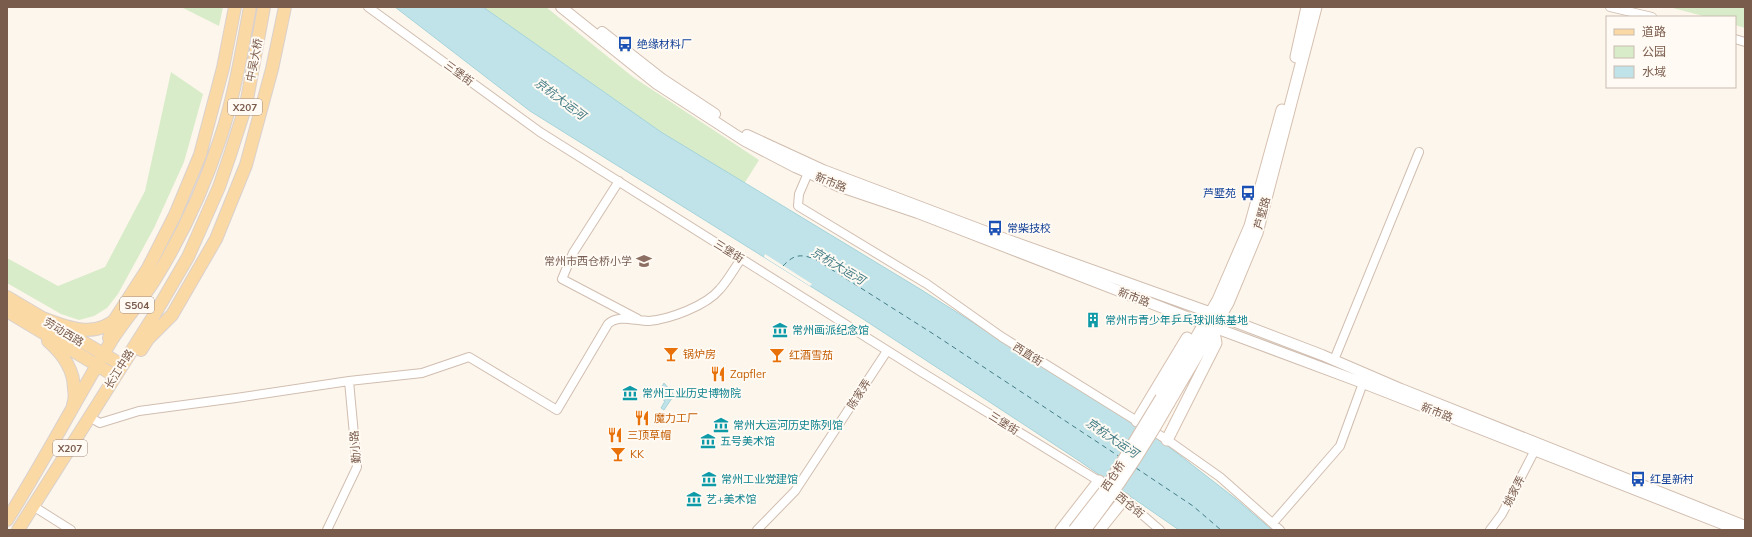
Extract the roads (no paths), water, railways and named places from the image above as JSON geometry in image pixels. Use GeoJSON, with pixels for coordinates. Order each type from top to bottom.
{"type":"FeatureCollection","features":[{"type":"Feature","properties":{"kind":"main road"},"geometry":{"type":"LineString","coordinates":[[101,361],[115,319],[148,268],[175,215],[200,155],[223,68],[235,7]]}},
{"type":"Feature","properties":{"kind":"main road","name":"中吴大桥"},"geometry":{"type":"LineString","coordinates":[[199,192],[220,139],[241,55],[250,7]]}},
{"type":"Feature","properties":{"kind":"main road","name":"中吴大桥"},"geometry":{"type":"LineString","coordinates":[[212,203],[230,155],[246,105],[264,7]]}},
{"type":"Feature","properties":{"kind":"main road"},"geometry":{"type":"LineString","coordinates":[[122,365],[135,358],[148,339],[172,315],[218,233],[246,165],[272,69],[285,7]]}},
{"type":"Feature","properties":{"kind":"main road","name":"芦墅路"},"geometry":{"type":"LineString","coordinates":[[1165,401],[1215,314],[1218,300],[1250,226],[1292,73],[1307,7]]}},
{"type":"Feature","properties":{"kind":"main road","name":"芦墅路"},"geometry":{"type":"LineString","coordinates":[[1215,314],[1228,303],[1257,233],[1316,7]]}},
{"type":"Feature","properties":{"kind":"main road","name":"长江中路"},"geometry":{"type":"LineString","coordinates":[[7,520],[114,338],[156,277],[171,251],[199,192]]}},
{"type":"Feature","properties":{"kind":"main road","name":"长江中路"},"geometry":{"type":"LineString","coordinates":[[18,530],[153,317],[188,257],[212,203]]}},
{"type":"Feature","properties":{"kind":"main road"},"geometry":{"type":"LineString","coordinates":[[40,317],[68,328],[85,330],[97,329],[115,319],[156,277]]}},
{"type":"Feature","properties":{"kind":"main road","name":"劳动西路"},"geometry":{"type":"LineString","coordinates":[[7,297],[40,317],[101,361],[115,376]]}},
{"type":"Feature","properties":{"kind":"main road","name":"劳动西路"},"geometry":{"type":"LineString","coordinates":[[7,311],[101,361],[122,365]]}},
{"type":"Feature","properties":{"kind":"main road"},"geometry":{"type":"LineString","coordinates":[[148,339],[153,317]]}},
{"type":"Feature","properties":{"kind":"main road"},"geometry":{"type":"LineString","coordinates":[[20,319],[58,350],[72,369],[75,402],[70,414]]}},
{"type":"Feature","properties":{"kind":"main road"},"geometry":{"type":"LineString","coordinates":[[1137,422],[1189,335],[1209,325],[1216,343],[1167,440]]}},
{"type":"Feature","properties":{"kind":"main road","name":"西仓桥"},"geometry":{"type":"LineString","coordinates":[[1074,530],[1105,490],[1165,401]]}},
{"type":"Feature","properties":{"kind":"main road","name":"西仓桥"},"geometry":{"type":"LineString","coordinates":[[1085,530],[1112,496],[1149,438],[1165,401]]}},
{"type":"Feature","properties":{"kind":"main road"},"geometry":{"type":"LineString","coordinates":[[1061,530],[1099,481]]}},
{"type":"Feature","properties":{"kind":"main road"},"geometry":{"type":"LineString","coordinates":[[1099,530],[1124,499]]}},
{"type":"Feature","properties":{"kind":"street","name":"三堡街"},"geometry":{"type":"LineString","coordinates":[[368,7],[540,132],[887,351],[1099,481]]}},
{"type":"Feature","properties":{"kind":"street","name":"新市路"},"geometry":{"type":"LineString","coordinates":[[561,7],[657,84],[745,141],[808,173],[838,186],[918,213],[1363,383],[1738,530]]}},
{"type":"Feature","properties":{"kind":"street","name":"新市路"},"geometry":{"type":"LineString","coordinates":[[571,7],[662,78],[748,136],[822,170],[1008,240],[1215,314],[1334,360],[1401,389],[1745,526]]}},
{"type":"Feature","properties":{"kind":"street"},"geometry":{"type":"LineString","coordinates":[[1610,7],[1648,16]]}},
{"type":"Feature","properties":{"kind":"street"},"geometry":{"type":"LineString","coordinates":[[1334,360],[1419,152]]}},
{"type":"Feature","properties":{"kind":"street","name":"西直街"},"geometry":{"type":"LineString","coordinates":[[808,173],[799,194],[798,206],[927,284],[1002,337],[1167,440],[1220,477],[1280,530]]}},
{"type":"Feature","properties":{"kind":"street"},"geometry":{"type":"LineString","coordinates":[[619,181],[573,253],[562,279],[640,320]]}},
{"type":"Feature","properties":{"kind":"street"},"geometry":{"type":"LineString","coordinates":[[89,417],[100,423],[139,411],[349,381],[422,374],[469,357],[557,410],[608,324],[612,320],[620,319],[649,321],[676,314],[704,302],[720,290],[741,259]]}},
{"type":"Feature","properties":{"kind":"street","name":"陈家弄"},"geometry":{"type":"LineString","coordinates":[[756,530],[795,491],[887,351]]}},
{"type":"Feature","properties":{"kind":"street","name":"勤小路"},"geometry":{"type":"LineString","coordinates":[[327,530],[357,467],[349,381]]}},
{"type":"Feature","properties":{"kind":"street"},"geometry":{"type":"LineString","coordinates":[[1273,523],[1340,446],[1363,383]]}},
{"type":"Feature","properties":{"kind":"street","name":"姚家弄"},"geometry":{"type":"LineString","coordinates":[[1490,530],[1502,514],[1534,450]]}},
{"type":"Feature","properties":{"kind":"street","name":"西仓街"},"geometry":{"type":"LineString","coordinates":[[1099,481],[1124,499],[1160,530]]}},
{"type":"Feature","properties":{"kind":"street"},"geometry":{"type":"LineString","coordinates":[[33,506],[71,530]]}},
{"type":"Feature","properties":{"kind":"water","name":"京杭大运河"},"geometry":{"type":"Polygon","coordinates":[[[395,7],[483,7],[661,132],[920,289],[1164,443],[1236,499],[1272,530],[1179,530],[1078,460],[863,319],[530,111],[395,7]]]}},
{"type":"Feature","properties":{"kind":"water"},"geometry":{"type":"Polygon","coordinates":[[[664,383],[674,395],[664,410],[661,408],[665,401],[657,396],[664,383]]]}},
{"type":"Feature","properties":{"kind":"place","name":"绝缘材料厂"},"geometry":{"type":"Point","coordinates":[625,44]}},
{"type":"Feature","properties":{"kind":"place","name":"芦墅苑"},"geometry":{"type":"Point","coordinates":[1248,193]}},
{"type":"Feature","properties":{"kind":"place","name":"常柴技校"},"geometry":{"type":"Point","coordinates":[995,228]}},
{"type":"Feature","properties":{"kind":"place","name":"常州市西仓桥小学"},"geometry":{"type":"Point","coordinates":[644,261]}},
{"type":"Feature","properties":{"kind":"place","name":"常州市青少年乒乓球训练基地"},"geometry":{"type":"Point","coordinates":[1093,320]}},
{"type":"Feature","properties":{"kind":"place","name":"常州画派纪念馆"},"geometry":{"type":"Point","coordinates":[780,330]}},
{"type":"Feature","properties":{"kind":"place","name":"锅炉房"},"geometry":{"type":"Point","coordinates":[671,354]}},
{"type":"Feature","properties":{"kind":"place","name":"红酒雪茄"},"geometry":{"type":"Point","coordinates":[777,355]}},
{"type":"Feature","properties":{"kind":"place","name":"Zapfler"},"geometry":{"type":"Point","coordinates":[718,374]}},
{"type":"Feature","properties":{"kind":"place","name":"常州工业历史博物院"},"geometry":{"type":"Point","coordinates":[630,393]}},
{"type":"Feature","properties":{"kind":"place","name":"魔力工厂"},"geometry":{"type":"Point","coordinates":[642,418]}},
{"type":"Feature","properties":{"kind":"place","name":"常州大运河历史陈列馆"},"geometry":{"type":"Point","coordinates":[721,425]}},
{"type":"Feature","properties":{"kind":"place","name":"三顶草帽"},"geometry":{"type":"Point","coordinates":[615,435]}},
{"type":"Feature","properties":{"kind":"place","name":"五号美术馆"},"geometry":{"type":"Point","coordinates":[708,441]}},
{"type":"Feature","properties":{"kind":"place","name":"KK"},"geometry":{"type":"Point","coordinates":[618,454]}},
{"type":"Feature","properties":{"kind":"place","name":"常州工业党建馆"},"geometry":{"type":"Point","coordinates":[709,479]}},
{"type":"Feature","properties":{"kind":"place","name":"红星新村"},"geometry":{"type":"Point","coordinates":[1638,479]}},
{"type":"Feature","properties":{"kind":"place","name":"艺+美术馆"},"geometry":{"type":"Point","coordinates":[694,499]}}]}
